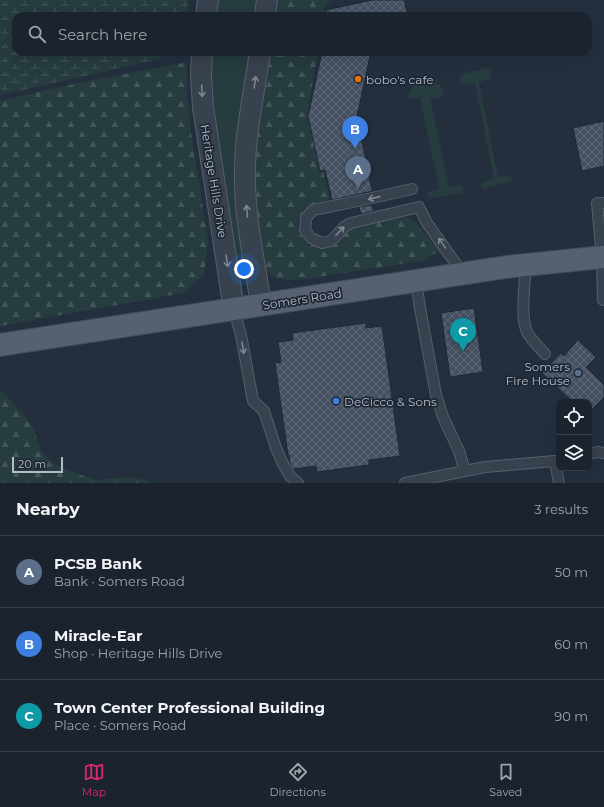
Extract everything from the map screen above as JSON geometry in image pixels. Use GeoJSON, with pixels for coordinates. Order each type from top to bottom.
{"type":"FeatureCollection","features":[{"type":"Feature","properties":{"kind":"main road","name":"Somers Road"},"geometry":{"type":"LineString","coordinates":[[0,345],[234,310],[416,280],[526,265],[603,257]]}},
{"type":"Feature","properties":{"kind":"street"},"geometry":{"type":"LineString","coordinates":[[206,12],[208,0]]}},
{"type":"Feature","properties":{"kind":"street"},"geometry":{"type":"LineString","coordinates":[[266,12],[267,0]]}},
{"type":"Feature","properties":{"kind":"street","name":"Heritage Hills Drive"},"geometry":{"type":"LineString","coordinates":[[202,56],[201,75],[204,115],[234,310]]}},
{"type":"Feature","properties":{"kind":"street"},"geometry":{"type":"LineString","coordinates":[[259,56],[247,141],[245,178],[251,249],[260,305]]}},
{"type":"Feature","properties":{"kind":"lane"},"geometry":{"type":"LineString","coordinates":[[412,189],[313,210],[306,218],[305,230],[311,238],[322,243],[332,241],[344,227],[351,223],[420,209],[427,223],[463,274]]}},
{"type":"Feature","properties":{"kind":"lane"},"geometry":{"type":"LineString","coordinates":[[603,300],[603,257],[597,203],[604,203]]}},
{"type":"Feature","properties":{"kind":"lane"},"geometry":{"type":"LineString","coordinates":[[526,265],[524,312],[526,330],[545,354]]}},
{"type":"Feature","properties":{"kind":"lane"},"geometry":{"type":"LineString","coordinates":[[416,280],[436,395],[443,417],[465,471]]}},
{"type":"Feature","properties":{"kind":"lane"},"geometry":{"type":"LineString","coordinates":[[234,310],[241,335],[253,401],[264,411],[282,462],[290,476],[298,483]]}},
{"type":"Feature","properties":{"kind":"lane"},"geometry":{"type":"LineString","coordinates":[[592,453],[604,453]]}},
{"type":"Feature","properties":{"kind":"lane"},"geometry":{"type":"LineString","coordinates":[[405,483],[485,466],[556,461]]}},
{"type":"Feature","properties":{"kind":"lane"},"geometry":{"type":"LineString","coordinates":[[558,471],[559,483]]}},
{"type":"Feature","properties":{"kind":"green space"},"geometry":{"type":"Polygon","coordinates":[[[0,0],[189,0],[187,12],[12,12],[12,56],[163,56],[159,59],[0,95],[0,0]]]}},
{"type":"Feature","properties":{"kind":"green space"},"geometry":{"type":"Polygon","coordinates":[[[216,0],[259,0],[258,12],[215,12],[216,0]]]}},
{"type":"Feature","properties":{"kind":"green space"},"geometry":{"type":"Polygon","coordinates":[[[275,0],[330,0],[324,10],[325,12],[274,12],[275,0]]]}},
{"type":"Feature","properties":{"kind":"green space"},"geometry":{"type":"Polygon","coordinates":[[[210,56],[252,56],[247,277],[241,278],[229,225],[211,107],[210,56]]]}},
{"type":"Feature","properties":{"kind":"green space"},"geometry":{"type":"Polygon","coordinates":[[[267,56],[318,56],[308,112],[330,199],[313,205],[299,216],[298,228],[301,235],[308,245],[329,247],[336,244],[351,228],[403,217],[410,218],[415,221],[440,251],[428,256],[427,260],[298,280],[279,279],[268,273],[262,259],[254,202],[255,150],[267,56]]]}},
{"type":"Feature","properties":{"kind":"green space"},"geometry":{"type":"Polygon","coordinates":[[[187,62],[187,90],[191,133],[208,240],[204,275],[183,293],[0,326],[0,101],[78,83],[187,62]]]}},
{"type":"Feature","properties":{"kind":"green space"},"geometry":{"type":"Polygon","coordinates":[[[486,68],[490,70],[490,79],[479,82],[498,177],[509,176],[512,178],[512,181],[485,188],[481,187],[481,183],[494,179],[475,83],[460,84],[459,78],[462,74],[486,68]]]}},
{"type":"Feature","properties":{"kind":"green space"},"geometry":{"type":"Polygon","coordinates":[[[432,80],[441,86],[444,93],[442,97],[430,99],[449,187],[459,185],[463,186],[464,190],[462,193],[429,198],[427,195],[428,192],[439,189],[420,98],[407,99],[415,84],[422,81],[432,80]]]}},
{"type":"Feature","properties":{"kind":"green space"},"geometry":{"type":"Polygon","coordinates":[[[0,391],[32,424],[41,451],[54,463],[75,473],[96,480],[128,477],[150,481],[151,483],[0,483],[0,391]]]}},
{"type":"Feature","properties":{"kind":"building"},"geometry":{"type":"Polygon","coordinates":[[[372,0],[404,0],[407,12],[326,12],[326,10],[372,0]]]}},
{"type":"Feature","properties":{"kind":"building"},"geometry":{"type":"Polygon","coordinates":[[[321,56],[370,56],[357,116],[372,191],[332,200],[325,170],[320,171],[308,116],[321,56]]]}},
{"type":"Feature","properties":{"kind":"building"},"geometry":{"type":"Polygon","coordinates":[[[604,121],[604,166],[582,171],[573,128],[604,121]]]}},
{"type":"Feature","properties":{"kind":"building"},"geometry":{"type":"Polygon","coordinates":[[[372,205],[374,211],[361,214],[359,207],[372,205]]]}},
{"type":"Feature","properties":{"kind":"building"},"geometry":{"type":"Polygon","coordinates":[[[474,308],[483,372],[450,377],[441,313],[474,308]]]}},
{"type":"Feature","properties":{"kind":"building","name":"DeCicco & Sons"},"geometry":{"type":"Polygon","coordinates":[[[366,323],[366,328],[382,326],[400,456],[369,460],[369,465],[317,472],[316,466],[293,469],[288,455],[275,363],[281,362],[278,342],[293,340],[292,333],[366,323]]]}},
{"type":"Feature","properties":{"kind":"building"},"geometry":{"type":"Polygon","coordinates":[[[578,340],[596,357],[586,367],[604,385],[604,397],[592,409],[592,399],[570,399],[542,373],[561,353],[564,356],[578,340]]]}},
{"type":"Feature","properties":{"kind":"place","name":"bobo's cafe"},"geometry":{"type":"Point","coordinates":[358,79]}},
{"type":"Feature","properties":{"kind":"place","name":"Miracle-Ear"},"geometry":{"type":"Point","coordinates":[355,149]}},
{"type":"Feature","properties":{"kind":"place","name":"PCSB Bank"},"geometry":{"type":"Point","coordinates":[358,189]}},
{"type":"Feature","properties":{"kind":"place","name":"Town Center Professional Building"},"geometry":{"type":"Point","coordinates":[463,351]}},
{"type":"Feature","properties":{"kind":"place","name":"Somers Fire House"},"geometry":{"type":"Point","coordinates":[578,373]}},
{"type":"Feature","properties":{"kind":"place","name":"DeCicco & Sons"},"geometry":{"type":"Point","coordinates":[336,401]}}]}
